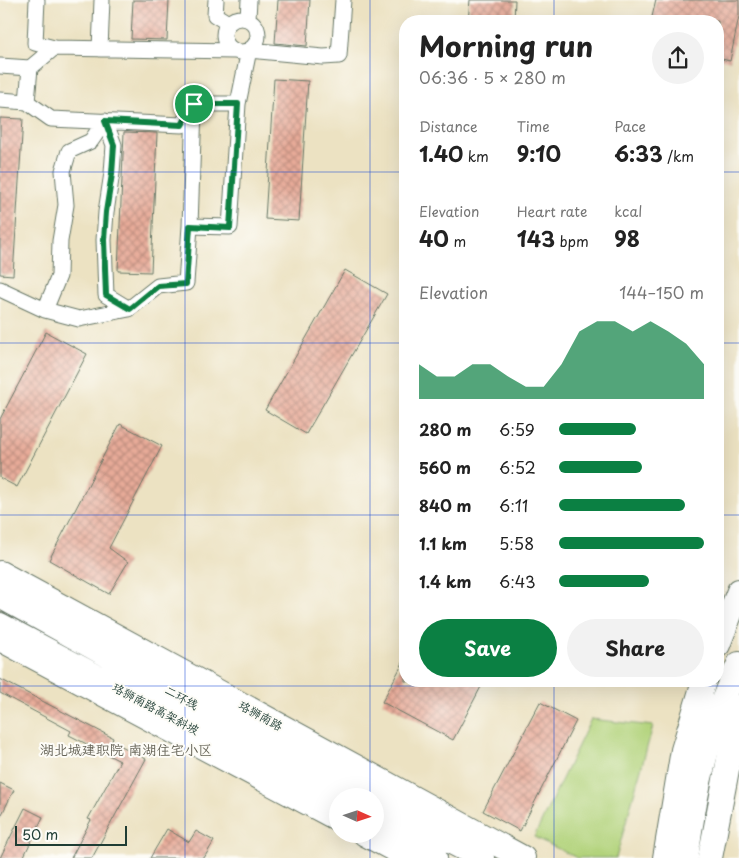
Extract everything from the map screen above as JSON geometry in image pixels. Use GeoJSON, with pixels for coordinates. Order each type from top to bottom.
{"type":"FeatureCollection","features":[{"type":"Feature","properties":{"kind":"main road","name":"珞狮南路"},"geometry":{"type":"LineString","coordinates":[[0,573],[523,858]]}},
{"type":"Feature","properties":{"kind":"main road"},"geometry":{"type":"LineString","coordinates":[[724,630],[739,591]]}},
{"type":"Feature","properties":{"kind":"main road","name":"二环线"},"geometry":{"type":"LineString","coordinates":[[0,596],[349,788]]}},
{"type":"Feature","properties":{"kind":"main road","name":"珞狮南路高架斜坡"},"geometry":{"type":"LineString","coordinates":[[0,625],[329,800]]}},
{"type":"Feature","properties":{"kind":"main road"},"geometry":{"type":"LineString","coordinates":[[0,639],[329,814]]}},
{"type":"Feature","properties":{"kind":"main road"},"geometry":{"type":"LineString","coordinates":[[687,858],[691,821],[700,773],[713,728],[739,664]]}},
{"type":"Feature","properties":{"kind":"main road"},"geometry":{"type":"LineString","coordinates":[[665,858],[683,750],[702,687]]}},
{"type":"Feature","properties":{"kind":"main road"},"geometry":{"type":"LineString","coordinates":[[710,858],[739,707]]}},
{"type":"Feature","properties":{"kind":"main road"},"geometry":{"type":"LineString","coordinates":[[384,807],[482,858]]}},
{"type":"Feature","properties":{"kind":"main road"},"geometry":{"type":"LineString","coordinates":[[687,858],[702,842],[718,814]]}},
{"type":"Feature","properties":{"kind":"main road"},"geometry":{"type":"LineString","coordinates":[[384,830],[435,858]]}},
{"type":"Feature","properties":{"kind":"main road"},"geometry":{"type":"LineString","coordinates":[[382,843],[410,858]]}},
{"type":"Feature","properties":{"kind":"street"},"geometry":{"type":"LineString","coordinates":[[37,0],[34,43],[54,48],[242,51],[323,56],[339,56],[343,0]]}},
{"type":"Feature","properties":{"kind":"street"},"geometry":{"type":"LineString","coordinates":[[100,49],[102,0]]}},
{"type":"Feature","properties":{"kind":"street"},"geometry":{"type":"LineString","coordinates":[[216,0],[215,15],[228,23]]}},
{"type":"Feature","properties":{"kind":"street"},"geometry":{"type":"LineString","coordinates":[[248,18],[249,0]]}},
{"type":"Feature","properties":{"kind":"street"},"geometry":{"type":"LineString","coordinates":[[237,18],[248,18],[256,24],[258,37],[255,45],[242,51],[228,47],[223,38],[224,30],[228,23],[237,18]]}},
{"type":"Feature","properties":{"kind":"street"},"geometry":{"type":"LineString","coordinates":[[0,66],[30,68],[54,48]]}},
{"type":"Feature","properties":{"kind":"street"},"geometry":{"type":"LineString","coordinates":[[190,226],[230,228],[242,51]]}},
{"type":"Feature","properties":{"kind":"street"},"geometry":{"type":"LineString","coordinates":[[27,102],[30,68]]}},
{"type":"Feature","properties":{"kind":"street"},"geometry":{"type":"LineString","coordinates":[[0,100],[27,102],[50,119],[182,125],[194,104]]}},
{"type":"Feature","properties":{"kind":"street"},"geometry":{"type":"LineString","coordinates":[[194,104],[238,104]]}},
{"type":"Feature","properties":{"kind":"street"},"geometry":{"type":"LineString","coordinates":[[0,289],[45,310],[79,319],[130,309],[158,286],[186,284],[194,104]]}},
{"type":"Feature","properties":{"kind":"street"},"geometry":{"type":"LineString","coordinates":[[105,121],[114,145],[104,240],[106,295],[130,309]]}},
{"type":"Feature","properties":{"kind":"street"},"geometry":{"type":"LineString","coordinates":[[45,310],[58,276],[60,241],[66,205],[63,171],[69,151],[91,141],[105,121]]}},
{"type":"Feature","properties":{"kind":"green space"},"geometry":{"type":"Polygon","coordinates":[[[591,719],[653,726],[616,858],[577,858],[534,837],[591,719]]]}},
{"type":"Feature","properties":{"kind":"building"},"geometry":{"type":"Polygon","coordinates":[[[133,0],[169,0],[167,40],[131,39],[133,0]]]}},
{"type":"Feature","properties":{"kind":"building"},"geometry":{"type":"Polygon","coordinates":[[[278,0],[310,0],[307,46],[275,43],[278,0]]]}},
{"type":"Feature","properties":{"kind":"building"},"geometry":{"type":"Polygon","coordinates":[[[470,0],[515,0],[514,15],[469,15],[470,0]]]}},
{"type":"Feature","properties":{"kind":"building"},"geometry":{"type":"Polygon","coordinates":[[[656,0],[739,0],[739,16],[730,61],[724,60],[724,15],[652,15],[656,0]]]}},
{"type":"Feature","properties":{"kind":"building"},"geometry":{"type":"Polygon","coordinates":[[[274,79],[308,81],[299,221],[265,219],[274,79]]]}},
{"type":"Feature","properties":{"kind":"building"},"geometry":{"type":"Polygon","coordinates":[[[0,118],[23,119],[13,275],[0,274],[0,118]]]}},
{"type":"Feature","properties":{"kind":"building"},"geometry":{"type":"Polygon","coordinates":[[[124,132],[157,133],[151,272],[118,271],[124,132]]]}},
{"type":"Feature","properties":{"kind":"building"},"geometry":{"type":"Polygon","coordinates":[[[345,270],[387,294],[306,434],[265,410],[345,270]]]}},
{"type":"Feature","properties":{"kind":"building"},"geometry":{"type":"Polygon","coordinates":[[[46,332],[87,354],[17,487],[0,478],[0,419],[46,332]]]}},
{"type":"Feature","properties":{"kind":"building"},"geometry":{"type":"Polygon","coordinates":[[[120,424],[162,446],[109,548],[128,562],[109,594],[49,560],[120,424]]]}},
{"type":"Feature","properties":{"kind":"building"},"geometry":{"type":"Polygon","coordinates":[[[399,670],[399,687],[481,687],[453,740],[382,702],[399,670]]]}},
{"type":"Feature","properties":{"kind":"building"},"geometry":{"type":"Polygon","coordinates":[[[0,679],[113,738],[112,741],[146,759],[92,858],[71,858],[91,820],[88,819],[120,761],[69,735],[71,731],[0,693],[0,679]]]}},
{"type":"Feature","properties":{"kind":"building"},"geometry":{"type":"Polygon","coordinates":[[[540,702],[576,721],[520,831],[483,811],[540,702]]]}},
{"type":"Feature","properties":{"kind":"building"},"geometry":{"type":"Polygon","coordinates":[[[0,783],[14,790],[0,818],[0,783]]]}},
{"type":"Feature","properties":{"kind":"building"},"geometry":{"type":"Polygon","coordinates":[[[25,808],[43,817],[23,858],[0,858],[25,808]]]}},
{"type":"Feature","properties":{"kind":"building"},"geometry":{"type":"Polygon","coordinates":[[[167,829],[189,842],[196,831],[214,841],[204,858],[150,858],[167,829]]]}},
{"type":"Feature","properties":{"kind":"district","name":"湖北城建职院 南湖住宅小区"},"geometry":{"type":"Point","coordinates":[126,749]}},
{"type":"Feature","properties":{"kind":"route"},"geometry":{"type":"LineString","coordinates":[[194,104],[238,104],[230,228],[190,226],[186,284],[158,286],[130,309],[106,295],[104,240],[114,145],[105,121],[182,125],[194,104]]}}]}
